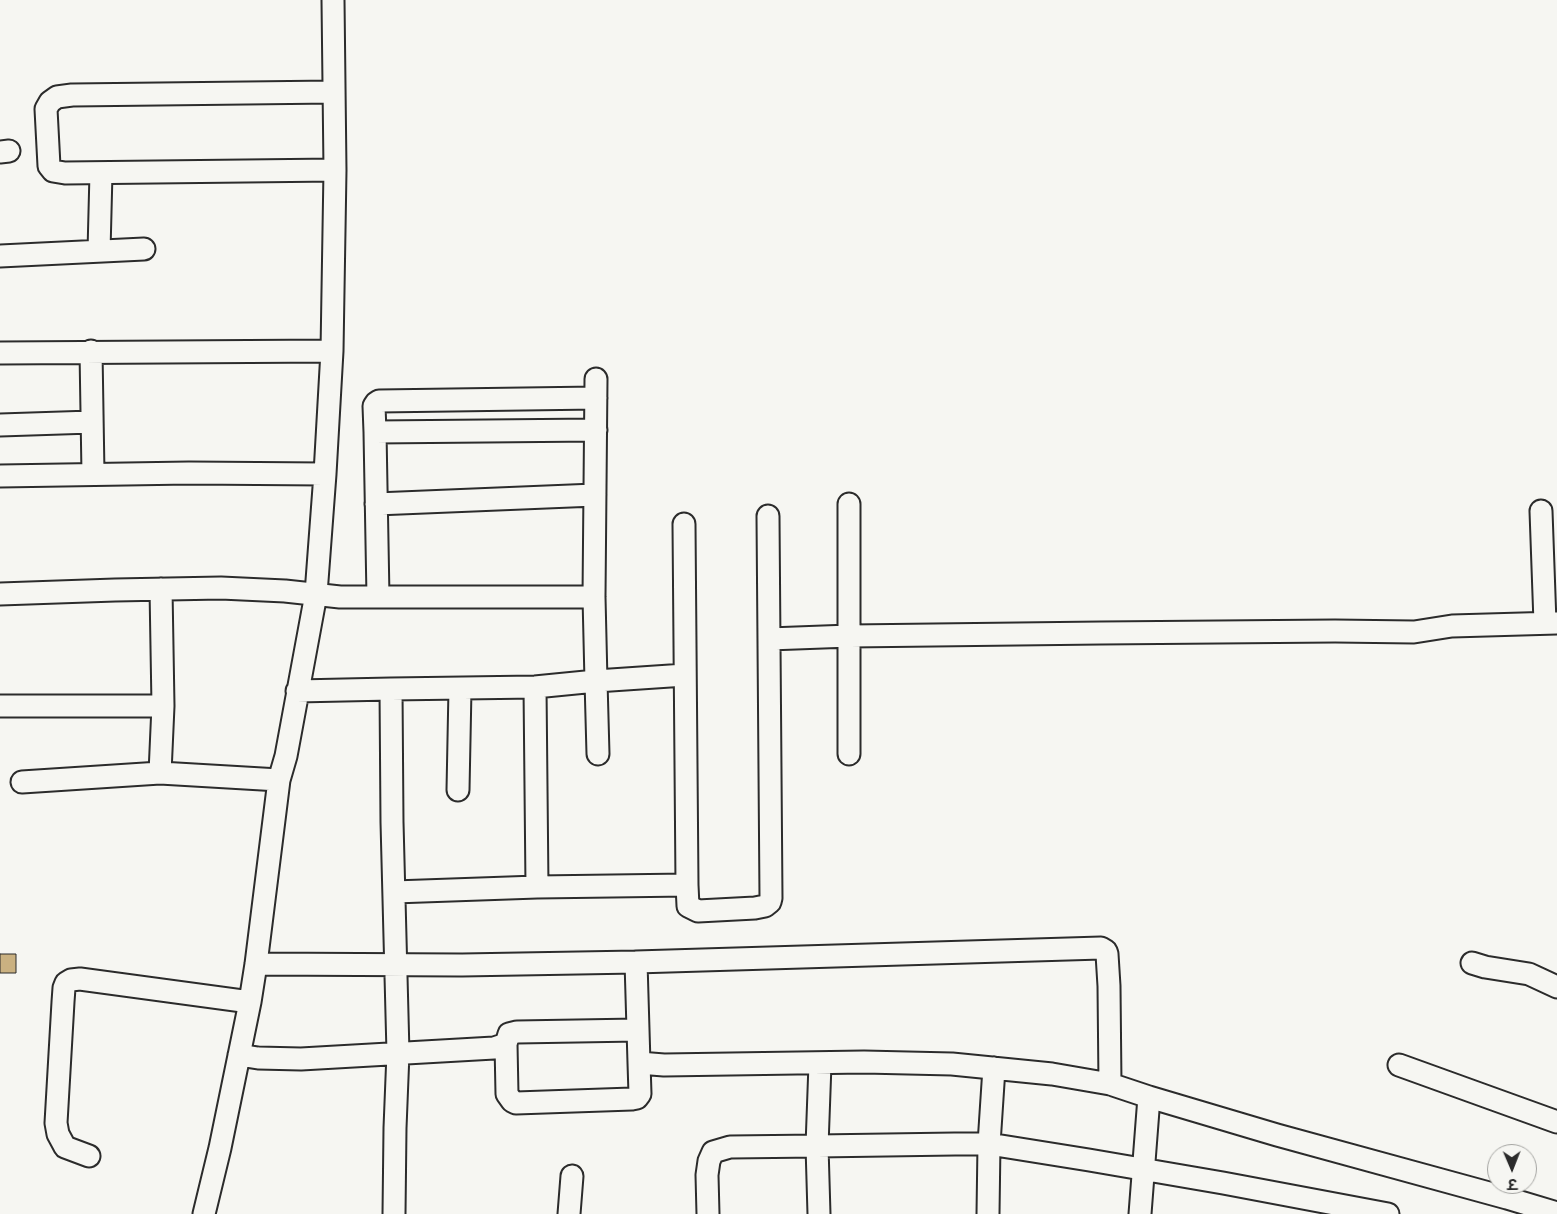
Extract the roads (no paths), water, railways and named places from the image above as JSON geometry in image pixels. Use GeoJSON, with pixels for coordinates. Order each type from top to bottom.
{"type":"FeatureCollection","features":[{"type":"Feature","properties":{"kind":"street"},"geometry":{"type":"LineString","coordinates":[[204,1214],[220,1148],[250,1002],[279,780],[286,756],[316,594],[332,350],[335,170],[333,0]]}},
{"type":"Feature","properties":{"kind":"street"},"geometry":{"type":"LineString","coordinates":[[333,92],[72,95],[57,97],[50,102],[46,109],[49,166],[53,171],[65,174],[335,170]]}},
{"type":"Feature","properties":{"kind":"street"},"geometry":{"type":"LineString","coordinates":[[99,251],[101,173]]}},
{"type":"Feature","properties":{"kind":"street"},"geometry":{"type":"LineString","coordinates":[[0,256],[144,249]]}},
{"type":"Feature","properties":{"kind":"street"},"geometry":{"type":"LineString","coordinates":[[0,353],[332,350]]}},
{"type":"Feature","properties":{"kind":"street"},"geometry":{"type":"LineString","coordinates":[[91,351],[93,474]]}},
{"type":"Feature","properties":{"kind":"street"},"geometry":{"type":"LineString","coordinates":[[378,597],[374,406],[376,403],[379,401],[596,388],[594,597],[598,754]]}},
{"type":"Feature","properties":{"kind":"street"},"geometry":{"type":"LineString","coordinates":[[0,425],[92,422]]}},
{"type":"Feature","properties":{"kind":"street"},"geometry":{"type":"LineString","coordinates":[[375,432],[596,430]]}},
{"type":"Feature","properties":{"kind":"street"},"geometry":{"type":"LineString","coordinates":[[0,476],[325,474]]}},
{"type":"Feature","properties":{"kind":"street"},"geometry":{"type":"LineString","coordinates":[[376,504],[595,495]]}},
{"type":"Feature","properties":{"kind":"street"},"geometry":{"type":"LineString","coordinates":[[849,504],[849,754]]}},
{"type":"Feature","properties":{"kind":"street"},"geometry":{"type":"LineString","coordinates":[[769,639],[850,636],[1316,631],[1408,632],[1452,626],[1551,623],[1541,511]]}},
{"type":"Feature","properties":{"kind":"street"},"geometry":{"type":"LineString","coordinates":[[684,524],[688,906],[698,911],[755,908],[765,906],[770,902],[771,898],[768,516]]}},
{"type":"Feature","properties":{"kind":"street"},"geometry":{"type":"LineString","coordinates":[[0,594],[220,588],[378,597],[594,597]]}},
{"type":"Feature","properties":{"kind":"street"},"geometry":{"type":"LineString","coordinates":[[160,773],[162,706],[161,590]]}},
{"type":"Feature","properties":{"kind":"street"},"geometry":{"type":"LineString","coordinates":[[297,691],[535,687],[685,675]]}},
{"type":"Feature","properties":{"kind":"street"},"geometry":{"type":"LineString","coordinates":[[535,687],[537,887]]}},
{"type":"Feature","properties":{"kind":"street"},"geometry":{"type":"LineString","coordinates":[[391,689],[392,822],[398,1053],[394,1214]]}},
{"type":"Feature","properties":{"kind":"street"},"geometry":{"type":"LineString","coordinates":[[458,790],[460,689]]}},
{"type":"Feature","properties":{"kind":"street"},"geometry":{"type":"LineString","coordinates":[[0,706],[162,706]]}},
{"type":"Feature","properties":{"kind":"street"},"geometry":{"type":"LineString","coordinates":[[22,782],[160,773],[279,780]]}},
{"type":"Feature","properties":{"kind":"street"},"geometry":{"type":"LineString","coordinates":[[394,892],[537,887],[687,885]]}},
{"type":"Feature","properties":{"kind":"street"},"geometry":{"type":"LineString","coordinates":[[256,964],[536,964],[1101,948],[1107,954],[1110,1084]]}},
{"type":"Feature","properties":{"kind":"street"},"geometry":{"type":"LineString","coordinates":[[636,962],[640,1094],[637,1098],[632,1100],[516,1103],[507,1094],[506,1044],[509,1034],[517,1032],[638,1030]]}},
{"type":"Feature","properties":{"kind":"street"},"geometry":{"type":"LineString","coordinates":[[1472,963],[1529,974],[1557,987]]}},
{"type":"Feature","properties":{"kind":"street"},"geometry":{"type":"LineString","coordinates":[[89,1156],[65,1147],[58,1134],[56,1122],[64,988],[66,983],[80,978],[250,1002]]}},
{"type":"Feature","properties":{"kind":"street"},"geometry":{"type":"LineString","coordinates":[[239,1055],[258,1058],[301,1059],[494,1048],[506,1044]]}},
{"type":"Feature","properties":{"kind":"street"},"geometry":{"type":"LineString","coordinates":[[639,1063],[664,1065],[906,1063],[994,1068],[1052,1074],[1110,1084],[1277,1135],[1557,1213]]}},
{"type":"Feature","properties":{"kind":"street"},"geometry":{"type":"LineString","coordinates":[[819,1214],[817,1146],[820,1064]]}},
{"type":"Feature","properties":{"kind":"street"},"geometry":{"type":"LineString","coordinates":[[1398,1065],[1557,1122]]}},
{"type":"Feature","properties":{"kind":"street"},"geometry":{"type":"LineString","coordinates":[[988,1214],[989,1144],[994,1068]]}},
{"type":"Feature","properties":{"kind":"street"},"geometry":{"type":"LineString","coordinates":[[1140,1214],[1149,1097]]}},
{"type":"Feature","properties":{"kind":"street"},"geometry":{"type":"LineString","coordinates":[[708,1214],[707,1175],[709,1161],[713,1152],[730,1148],[989,1144],[1223,1183],[1388,1214]]}},
{"type":"Feature","properties":{"kind":"street"},"geometry":{"type":"LineString","coordinates":[[569,1214],[572,1176]]}}]}
